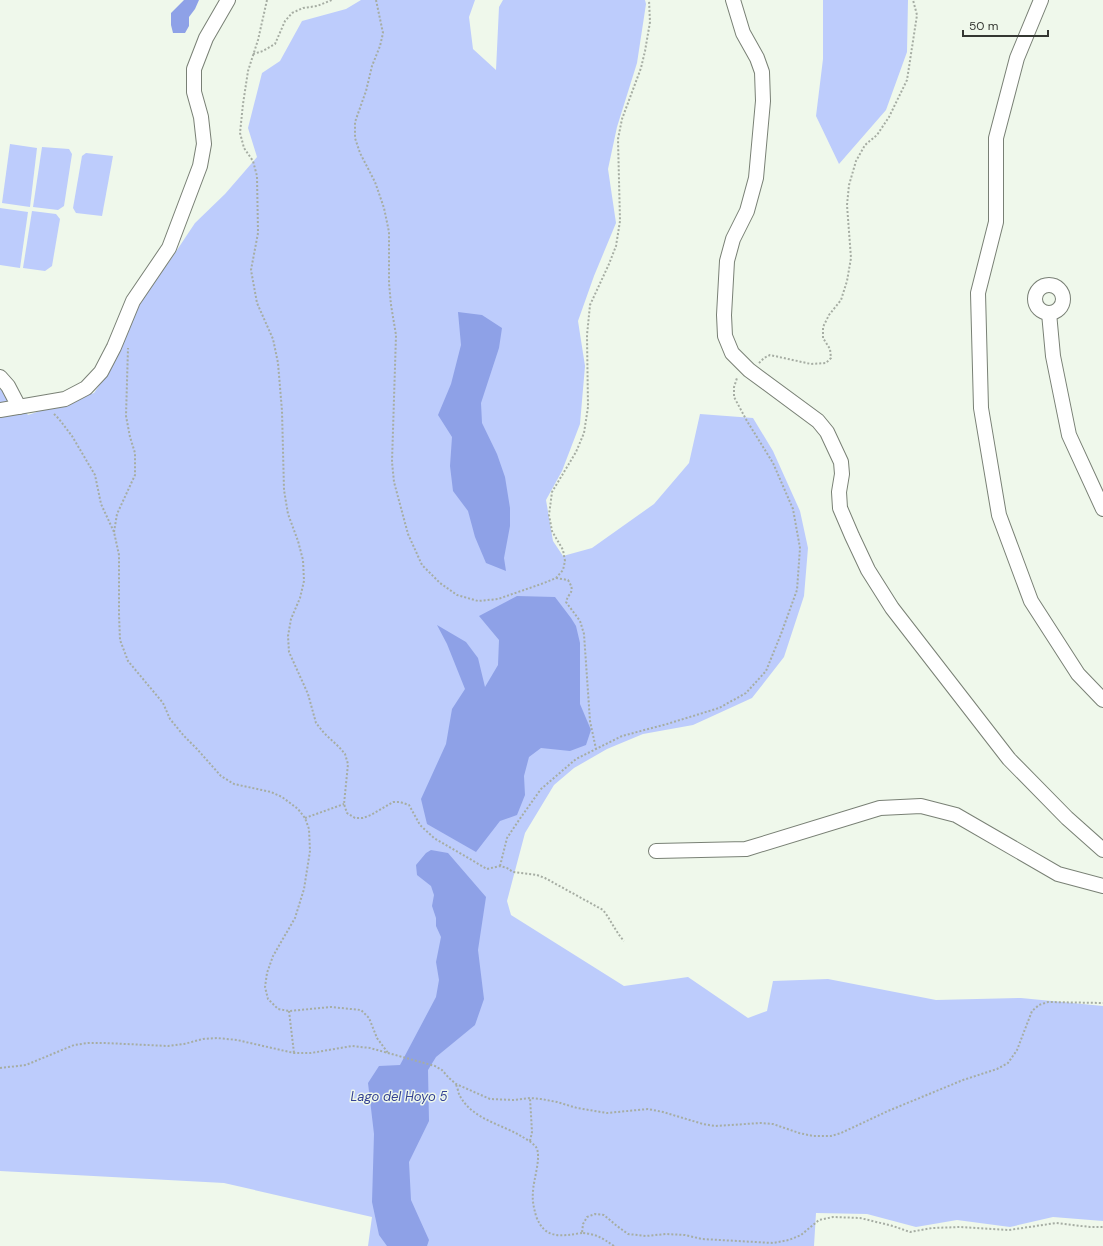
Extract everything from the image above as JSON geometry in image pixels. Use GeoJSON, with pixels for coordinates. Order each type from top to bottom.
{"type":"FeatureCollection","features":[{"type":"Feature","properties":{"kind":"street"},"geometry":{"type":"LineString","coordinates":[[0,410],[65,399],[86,388],[101,372],[114,347],[133,301],[169,248],[200,166],[204,144],[201,118],[194,92],[194,69],[206,38],[228,0]]}},
{"type":"Feature","properties":{"kind":"street"},"geometry":{"type":"LineString","coordinates":[[734,0],[743,32],[757,58],[762,72],[762,101],[756,178],[747,211],[733,239],[727,261],[724,315],[725,336],[732,353],[749,370],[818,421],[828,432],[841,462],[842,474],[839,492],[840,508],[868,570],[892,608],[1009,759],[1067,818],[1103,850]]}},
{"type":"Feature","properties":{"kind":"street"},"geometry":{"type":"LineString","coordinates":[[1041,0],[1017,58],[996,138],[996,222],[978,293],[981,408],[999,515],[1031,601],[1078,674],[1103,700]]}},
{"type":"Feature","properties":{"kind":"street"},"geometry":{"type":"LineString","coordinates":[[1049,313],[1053,356],[1069,435],[1103,509]]}},
{"type":"Feature","properties":{"kind":"street"},"geometry":{"type":"LineString","coordinates":[[0,377],[8,386],[19,407]]}},
{"type":"Feature","properties":{"kind":"street"},"geometry":{"type":"LineString","coordinates":[[656,851],[746,849],[880,808],[921,806],[956,815],[1058,874],[1103,886]]}},
{"type":"Feature","properties":{"kind":"path"},"geometry":{"type":"LineString","coordinates":[[267,0],[248,71],[242,104],[240,133],[244,148],[253,161],[257,176],[258,233],[251,270],[257,303],[273,339],[278,363],[282,410],[284,490],[288,514],[303,560],[304,581],[300,598],[291,619],[288,636],[289,652],[308,694],[316,723],[345,754],[348,764],[344,804],[347,813],[355,818],[363,818],[393,802],[400,802],[409,806],[420,825],[434,838],[487,869],[500,866],[513,872],[537,875],[603,910],[609,917],[615,931],[624,941]]}},
{"type":"Feature","properties":{"kind":"path"},"geometry":{"type":"LineString","coordinates":[[253,54],[263,51],[275,44],[285,21],[292,13],[303,8],[317,6],[332,0]]}},
{"type":"Feature","properties":{"kind":"path"},"geometry":{"type":"LineString","coordinates":[[376,0],[383,33],[355,122],[355,138],[360,153],[375,182],[384,208],[389,232],[389,283],[396,335],[392,462],[394,482],[408,534],[422,565],[440,583],[457,595],[478,601],[498,599],[544,583],[556,578],[563,570],[565,561],[563,550],[552,531],[548,515],[552,492],[576,452],[584,433],[588,407],[588,318],[590,305],[616,246],[620,221],[618,139],[622,119],[641,68],[645,51],[650,22],[649,0]]}},
{"type":"Feature","properties":{"kind":"path"},"geometry":{"type":"LineString","coordinates":[[500,866],[507,838],[541,788],[576,759],[622,736],[718,708],[746,693],[766,671],[797,590],[800,548],[793,509],[773,463],[734,397],[734,387],[736,378],[770,355],[811,364],[826,363],[831,358],[830,349],[823,338],[823,327],[829,315],[841,300],[847,281],[851,258],[847,205],[848,185],[856,161],[865,145],[877,135],[889,118],[907,80],[916,15],[913,0]]}},
{"type":"Feature","properties":{"kind":"path"},"geometry":{"type":"LineString","coordinates":[[114,532],[117,514],[135,475],[135,453],[126,416],[128,342]]}},
{"type":"Feature","properties":{"kind":"path"},"geometry":{"type":"LineString","coordinates":[[40,403],[59,419],[72,436],[95,475],[101,504],[114,532],[119,555],[120,640],[128,661],[163,703],[170,719],[221,776],[234,784],[271,792],[282,797],[298,809],[305,818],[309,829],[310,851],[304,889],[295,918],[273,956],[266,973],[265,987],[268,999],[278,1009],[289,1010],[331,1007],[361,1010],[369,1018],[377,1038],[389,1054]]}},
{"type":"Feature","properties":{"kind":"path"},"geometry":{"type":"LineString","coordinates":[[556,578],[568,580],[572,587],[572,593],[566,602],[580,621],[584,634],[590,721],[596,749]]}},
{"type":"Feature","properties":{"kind":"path"},"geometry":{"type":"LineString","coordinates":[[305,818],[344,804]]}},
{"type":"Feature","properties":{"kind":"path"},"geometry":{"type":"LineString","coordinates":[[0,1068],[26,1065],[74,1045],[88,1043],[168,1046],[203,1039],[217,1038],[237,1040],[294,1053],[311,1053],[352,1046],[370,1048],[435,1066],[442,1070],[456,1084],[490,1099],[513,1100],[530,1098],[557,1102],[597,1112],[618,1112],[648,1109],[715,1126],[761,1123],[773,1124],[813,1136],[830,1136],[841,1133],[943,1088],[997,1069],[1008,1063],[1017,1050],[1032,1010],[1039,1005],[1048,1002],[1103,1003]]}},
{"type":"Feature","properties":{"kind":"path"},"geometry":{"type":"LineString","coordinates":[[289,1010],[294,1053]]}},
{"type":"Feature","properties":{"kind":"path"},"geometry":{"type":"LineString","coordinates":[[456,1084],[460,1096],[471,1110],[492,1123],[516,1133],[530,1141],[537,1148],[538,1159],[532,1192],[532,1204],[539,1223],[544,1230],[554,1235],[593,1234],[600,1236],[614,1246]]}},
{"type":"Feature","properties":{"kind":"path"},"geometry":{"type":"LineString","coordinates":[[530,1098],[532,1132],[530,1141]]}},
{"type":"Feature","properties":{"kind":"path"},"geometry":{"type":"LineString","coordinates":[[582,1234],[583,1224],[587,1217],[595,1214],[604,1215],[628,1234],[646,1236],[666,1234],[685,1235],[702,1239],[773,1243],[789,1240],[801,1235],[819,1220],[833,1217],[860,1218],[910,1232],[932,1228],[960,1226],[1009,1230],[1056,1223],[1090,1228],[1103,1227]]}},
{"type":"Feature","properties":{"kind":"shaded area"},"geometry":{"type":"Polygon","coordinates":[[[361,0],[475,0],[469,17],[473,49],[496,70],[499,7],[503,0],[645,0],[646,4],[637,63],[617,127],[608,169],[616,223],[594,276],[578,321],[585,366],[580,424],[562,471],[546,500],[553,541],[563,556],[592,548],[654,504],[689,463],[700,414],[753,418],[773,451],[800,511],[808,548],[804,596],[784,657],[752,698],[693,725],[643,734],[607,749],[574,768],[554,785],[525,833],[507,901],[511,915],[624,986],[688,977],[748,1018],[767,1011],[773,981],[828,979],[936,1000],[1021,998],[1103,1006],[1103,1221],[1053,1217],[1010,1227],[957,1220],[916,1227],[867,1214],[816,1213],[814,1246],[368,1246],[372,1217],[224,1183],[0,1171],[0,381],[28,415],[94,393],[116,360],[142,297],[169,262],[195,223],[225,194],[257,157],[248,128],[262,73],[280,61],[302,21],[346,9],[361,0]]]}},
{"type":"Feature","properties":{"kind":"shaded area"},"geometry":{"type":"Polygon","coordinates":[[[823,0],[908,0],[907,52],[886,110],[839,164],[816,116],[823,59],[823,0]]]}},
{"type":"Feature","properties":{"kind":"shaded area"},"geometry":{"type":"Polygon","coordinates":[[[10,144],[37,148],[30,207],[2,203],[10,144]]]}},
{"type":"Feature","properties":{"kind":"shaded area"},"geometry":{"type":"Polygon","coordinates":[[[42,147],[69,149],[72,154],[64,206],[58,210],[33,207],[42,147]]]}},
{"type":"Feature","properties":{"kind":"shaded area"},"geometry":{"type":"Polygon","coordinates":[[[86,153],[113,156],[102,216],[76,213],[73,208],[82,156],[86,153]]]}},
{"type":"Feature","properties":{"kind":"shaded area"},"geometry":{"type":"Polygon","coordinates":[[[0,208],[28,212],[20,268],[0,265],[0,208]]]}},
{"type":"Feature","properties":{"kind":"shaded area"},"geometry":{"type":"Polygon","coordinates":[[[32,211],[56,214],[60,219],[52,266],[45,271],[23,268],[32,211]]]}},
{"type":"Feature","properties":{"kind":"water"},"geometry":{"type":"Polygon","coordinates":[[[184,0],[199,0],[189,17],[189,26],[185,33],[173,33],[171,13],[184,0]]]}},
{"type":"Feature","properties":{"kind":"water"},"geometry":{"type":"Polygon","coordinates":[[[458,312],[482,315],[502,328],[499,348],[481,403],[482,423],[497,454],[505,477],[510,508],[510,526],[504,558],[506,571],[486,563],[475,537],[468,511],[453,491],[450,466],[452,437],[438,415],[451,384],[461,345],[458,312]]]}},
{"type":"Feature","properties":{"kind":"water"},"geometry":{"type":"Polygon","coordinates":[[[517,596],[555,597],[576,626],[580,643],[580,704],[591,730],[586,745],[570,751],[541,748],[529,757],[524,776],[525,795],[517,815],[500,821],[476,852],[427,824],[421,799],[446,744],[452,709],[465,689],[447,644],[437,625],[466,642],[478,658],[485,687],[498,665],[499,640],[479,616],[517,596]]]}},
{"type":"Feature","properties":{"kind":"water","name":"Lago del Hoyo 5"},"geometry":{"type":"Polygon","coordinates":[[[431,850],[448,853],[486,897],[478,950],[484,999],[475,1025],[436,1057],[428,1070],[429,1121],[409,1162],[411,1200],[429,1240],[427,1246],[387,1246],[379,1235],[372,1202],[374,1134],[368,1083],[379,1066],[400,1065],[436,997],[439,980],[436,962],[441,937],[436,926],[436,918],[432,906],[434,895],[431,886],[417,875],[416,865],[426,853],[431,850]]]}}]}
